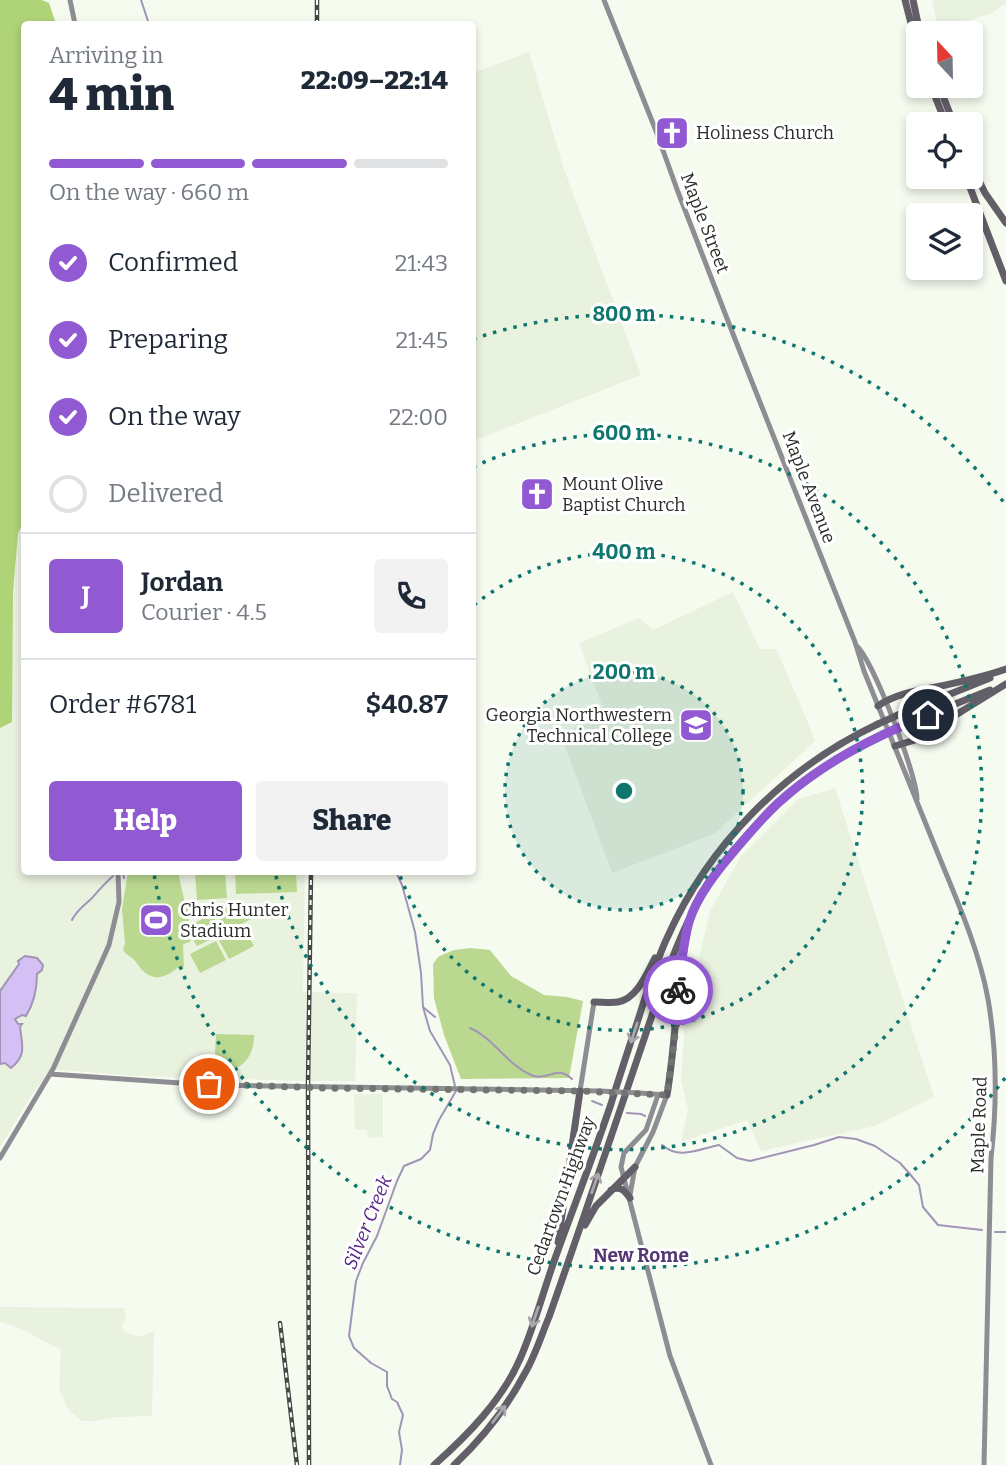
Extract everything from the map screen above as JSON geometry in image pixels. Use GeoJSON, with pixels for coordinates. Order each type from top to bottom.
{"type":"FeatureCollection","features":[{"type":"Feature","properties":{"kind":"highway"},"geometry":{"type":"LineString","coordinates":[[905,0],[910,21]]}},
{"type":"Feature","properties":{"kind":"highway"},"geometry":{"type":"LineString","coordinates":[[913,0],[917,21]]}},
{"type":"Feature","properties":{"kind":"highway"},"geometry":{"type":"LineString","coordinates":[[971,189],[1006,281]]}},
{"type":"Feature","properties":{"kind":"highway"},"geometry":{"type":"LineString","coordinates":[[983,189],[1006,223]]}},
{"type":"Feature","properties":{"kind":"highway"},"geometry":{"type":"LineString","coordinates":[[882,703],[901,695],[1006,670]]}},
{"type":"Feature","properties":{"kind":"highway","name":"Cedartown Highway"},"geometry":{"type":"LineString","coordinates":[[434,1465],[465,1437],[499,1394],[519,1360],[666,939],[692,889],[712,860],[752,812],[771,794],[835,746],[898,715],[1006,670]]}},
{"type":"Feature","properties":{"kind":"highway"},"geometry":{"type":"LineString","coordinates":[[898,745],[915,740],[1006,684]]}},
{"type":"Feature","properties":{"kind":"highway","name":"Cedartown Highway"},"geometry":{"type":"LineString","coordinates":[[454,1465],[479,1441],[504,1409],[526,1371],[549,1317],[670,965],[702,894],[720,867],[758,823],[818,771],[885,731],[1006,684]]}},
{"type":"Feature","properties":{"kind":"highway"},"geometry":{"type":"LineString","coordinates":[[667,1095],[677,1020],[678,990],[690,920]]}},
{"type":"Feature","properties":{"kind":"highway"},"geometry":{"type":"LineString","coordinates":[[594,1002],[621,1002],[635,992],[666,939]]}},
{"type":"Feature","properties":{"kind":"highway"},"geometry":{"type":"LineString","coordinates":[[556,1256],[580,1091]]}},
{"type":"Feature","properties":{"kind":"highway"},"geometry":{"type":"LineString","coordinates":[[577,1238],[596,1206],[635,1167]]}},
{"type":"Feature","properties":{"kind":"highway"},"geometry":{"type":"LineString","coordinates":[[610,1190],[620,1188],[630,1198]]}},
{"type":"Feature","properties":{"kind":"main road"},"geometry":{"type":"LineString","coordinates":[[70,0],[74,21]]}},
{"type":"Feature","properties":{"kind":"main road","name":"Maple Street"},"geometry":{"type":"LineString","coordinates":[[604,0],[734,339]]}},
{"type":"Feature","properties":{"kind":"main road","name":"Maple Avenue"},"geometry":{"type":"LineString","coordinates":[[734,339],[856,645],[863,653],[882,703],[885,731]]}},
{"type":"Feature","properties":{"kind":"main road","name":"Maple Avenue"},"geometry":{"type":"LineString","coordinates":[[882,703],[898,725]]}},
{"type":"Feature","properties":{"kind":"main road","name":"Maple Road"},"geometry":{"type":"LineString","coordinates":[[898,725],[898,745],[913,795],[917,799],[972,940],[988,1001],[995,1072],[995,1126],[991,1170],[984,1465]]}},
{"type":"Feature","properties":{"kind":"main road","name":"Maple Road"},"geometry":{"type":"LineString","coordinates":[[885,731],[898,745]]}},
{"type":"Feature","properties":{"kind":"main road"},"geometry":{"type":"LineString","coordinates":[[0,1158],[50,1074],[108,945],[118,902],[118,875]]}},
{"type":"Feature","properties":{"kind":"main road"},"geometry":{"type":"LineString","coordinates":[[580,1091],[594,1002]]}},
{"type":"Feature","properties":{"kind":"main road"},"geometry":{"type":"LineString","coordinates":[[50,1074],[209,1084],[600,1091],[667,1095],[653,1132],[635,1167],[630,1198]]}},
{"type":"Feature","properties":{"kind":"main road"},"geometry":{"type":"LineString","coordinates":[[658,1095],[646,1130],[624,1153],[621,1167],[670,1356],[711,1465]]}},
{"type":"Feature","properties":{"kind":"shaded area"},"geometry":{"type":"Polygon","coordinates":[[[932,0],[1006,0],[1006,3],[992,13],[965,21],[936,21],[932,0]]]}},
{"type":"Feature","properties":{"kind":"shaded area"},"geometry":{"type":"Polygon","coordinates":[[[529,52],[564,169],[641,375],[476,440],[476,72],[529,52]]]}},
{"type":"Feature","properties":{"kind":"shaded area"},"geometry":{"type":"Polygon","coordinates":[[[0,347],[21,355],[21,875],[305,875],[303,992],[357,993],[355,1081],[133,1076],[53,1069],[33,1093],[0,1147],[0,347]]]}},
{"type":"Feature","properties":{"kind":"shaded area","name":"Georgia Northwestern Technical College"},"geometry":{"type":"Polygon","coordinates":[[[733,592],[760,649],[776,649],[815,741],[714,834],[612,873],[560,733],[606,716],[579,643],[639,618],[653,630],[733,592]]]}},
{"type":"Feature","properties":{"kind":"shaded area"},"geometry":{"type":"Polygon","coordinates":[[[835,788],[934,1097],[875,1126],[761,1151],[747,1120],[681,1142],[688,1110],[681,1080],[685,1018],[710,911],[741,856],[798,799],[835,788]]]}},
{"type":"Feature","properties":{"kind":"shaded area"},"geometry":{"type":"Polygon","coordinates":[[[25,956],[37,958],[43,965],[37,974],[29,1011],[26,1016],[15,1019],[18,1024],[22,1024],[22,1049],[19,1059],[11,1068],[5,1063],[0,1064],[0,991],[19,964],[18,961],[25,956]]]}},
{"type":"Feature","properties":{"kind":"shaded area"},"geometry":{"type":"Polygon","coordinates":[[[354,1094],[383,1094],[383,1137],[368,1138],[367,1130],[355,1129],[354,1094]]]}},
{"type":"Feature","properties":{"kind":"shaded area"},"geometry":{"type":"Polygon","coordinates":[[[0,1307],[124,1308],[124,1332],[140,1337],[154,1331],[152,1416],[82,1421],[68,1409],[59,1388],[61,1350],[19,1328],[0,1322],[0,1307]]]}},
{"type":"Feature","properties":{"kind":"green space"},"geometry":{"type":"Polygon","coordinates":[[[0,0],[42,0],[49,3],[55,21],[21,21],[21,526],[13,591],[12,722],[0,728],[0,0]]]}},
{"type":"Feature","properties":{"kind":"green space","name":"Chris Hunter Stadium"},"geometry":{"type":"Polygon","coordinates":[[[128,875],[179,875],[188,909],[189,926],[212,914],[223,933],[197,946],[190,934],[190,942],[183,944],[184,968],[180,966],[162,977],[151,976],[123,950],[125,943],[122,909],[128,875]]]}},
{"type":"Feature","properties":{"kind":"green space"},"geometry":{"type":"Polygon","coordinates":[[[195,875],[225,875],[227,898],[197,900],[195,875]]]}},
{"type":"Feature","properties":{"kind":"green space"},"geometry":{"type":"Polygon","coordinates":[[[235,875],[296,875],[297,892],[236,894],[235,875]]]}},
{"type":"Feature","properties":{"kind":"green space"},"geometry":{"type":"Polygon","coordinates":[[[241,900],[251,919],[226,932],[216,913],[241,900]]]}},
{"type":"Feature","properties":{"kind":"green space"},"geometry":{"type":"Polygon","coordinates":[[[244,927],[254,946],[229,959],[219,940],[244,927]]]}},
{"type":"Feature","properties":{"kind":"green space"},"geometry":{"type":"Polygon","coordinates":[[[216,941],[226,960],[200,973],[190,954],[216,941]]]}},
{"type":"Feature","properties":{"kind":"green space"},"geometry":{"type":"Polygon","coordinates":[[[471,948],[490,950],[511,976],[544,995],[583,1001],[569,1078],[461,1079],[444,1035],[434,998],[433,964],[444,954],[471,948]]]}},
{"type":"Feature","properties":{"kind":"green space"},"geometry":{"type":"Polygon","coordinates":[[[216,1034],[254,1035],[252,1051],[248,1058],[231,1071],[214,1072],[216,1034]]]}},
{"type":"Feature","properties":{"kind":"waterway","name":"Silver Creek"},"geometry":{"type":"LineString","coordinates":[[141,0],[148,21]]}},
{"type":"Feature","properties":{"kind":"waterway","name":"Silver Creek"},"geometry":{"type":"LineString","coordinates":[[397,875],[415,932],[423,1007],[430,1031],[450,1065],[455,1086]]}},
{"type":"Feature","properties":{"kind":"waterway"},"geometry":{"type":"LineString","coordinates":[[72,920],[113,876]]}},
{"type":"Feature","properties":{"kind":"waterway"},"geometry":{"type":"LineString","coordinates":[[423,1007],[435,1017]]}},
{"type":"Feature","properties":{"kind":"waterway"},"geometry":{"type":"LineString","coordinates":[[470,1028],[479,1032],[522,1071],[537,1077],[562,1073],[572,1079]]}},
{"type":"Feature","properties":{"kind":"waterway","name":"Silver Creek"},"geometry":{"type":"LineString","coordinates":[[400,1465],[402,1450],[399,1432],[403,1415],[387,1386],[387,1372],[371,1363],[354,1348],[349,1336],[356,1281],[404,1166],[421,1159],[430,1150],[439,1120],[456,1091]]}},
{"type":"Feature","properties":{"kind":"waterway"},"geometry":{"type":"LineString","coordinates":[[592,1101],[602,1105]]}},
{"type":"Feature","properties":{"kind":"waterway"},"geometry":{"type":"LineString","coordinates":[[627,1113],[645,1116]]}},
{"type":"Feature","properties":{"kind":"waterway"},"geometry":{"type":"LineString","coordinates":[[662,1145],[682,1153],[719,1145],[737,1158],[750,1161],[839,1137],[856,1139],[875,1146],[900,1163],[919,1185],[923,1207],[938,1225],[982,1230]]}},
{"type":"Feature","properties":{"kind":"waterway"},"geometry":{"type":"LineString","coordinates":[[995,1232],[1006,1232]]}},
{"type":"Feature","properties":{"kind":"railway"},"geometry":{"type":"LineString","coordinates":[[317,0],[317,21]]}},
{"type":"Feature","properties":{"kind":"railway"},"geometry":{"type":"LineString","coordinates":[[309,1465],[308,1086],[311,875]]}},
{"type":"Feature","properties":{"kind":"railway"},"geometry":{"type":"LineString","coordinates":[[280,1323],[297,1465]]}},
{"type":"Feature","properties":{"kind":"way so far"},"geometry":{"type":"LineString","coordinates":[[209,1084],[667,1095],[677,1020],[678,990]]}},
{"type":"Feature","properties":{"kind":"place","name":"Holiness Church"},"geometry":{"type":"Point","coordinates":[672,133]}},
{"type":"Feature","properties":{"kind":"place","name":"Mount Olive Baptist Church"},"geometry":{"type":"Point","coordinates":[537,494]}},
{"type":"Feature","properties":{"kind":"place","name":"Georgia Northwestern Technical College"},"geometry":{"type":"Point","coordinates":[696,725]}},
{"type":"Feature","properties":{"kind":"place","name":"Chris Hunter Stadium"},"geometry":{"type":"Point","coordinates":[156,920]}},
{"type":"Feature","properties":{"kind":"district","name":"New Rome"},"geometry":{"type":"Point","coordinates":[641,1255]}},
{"type":"Feature","properties":{"kind":"route"},"geometry":{"type":"LineString","coordinates":[[678,990],[690,920],[702,894],[720,867],[758,823],[799,785],[840,757],[883,734],[928,715]]}}]}
